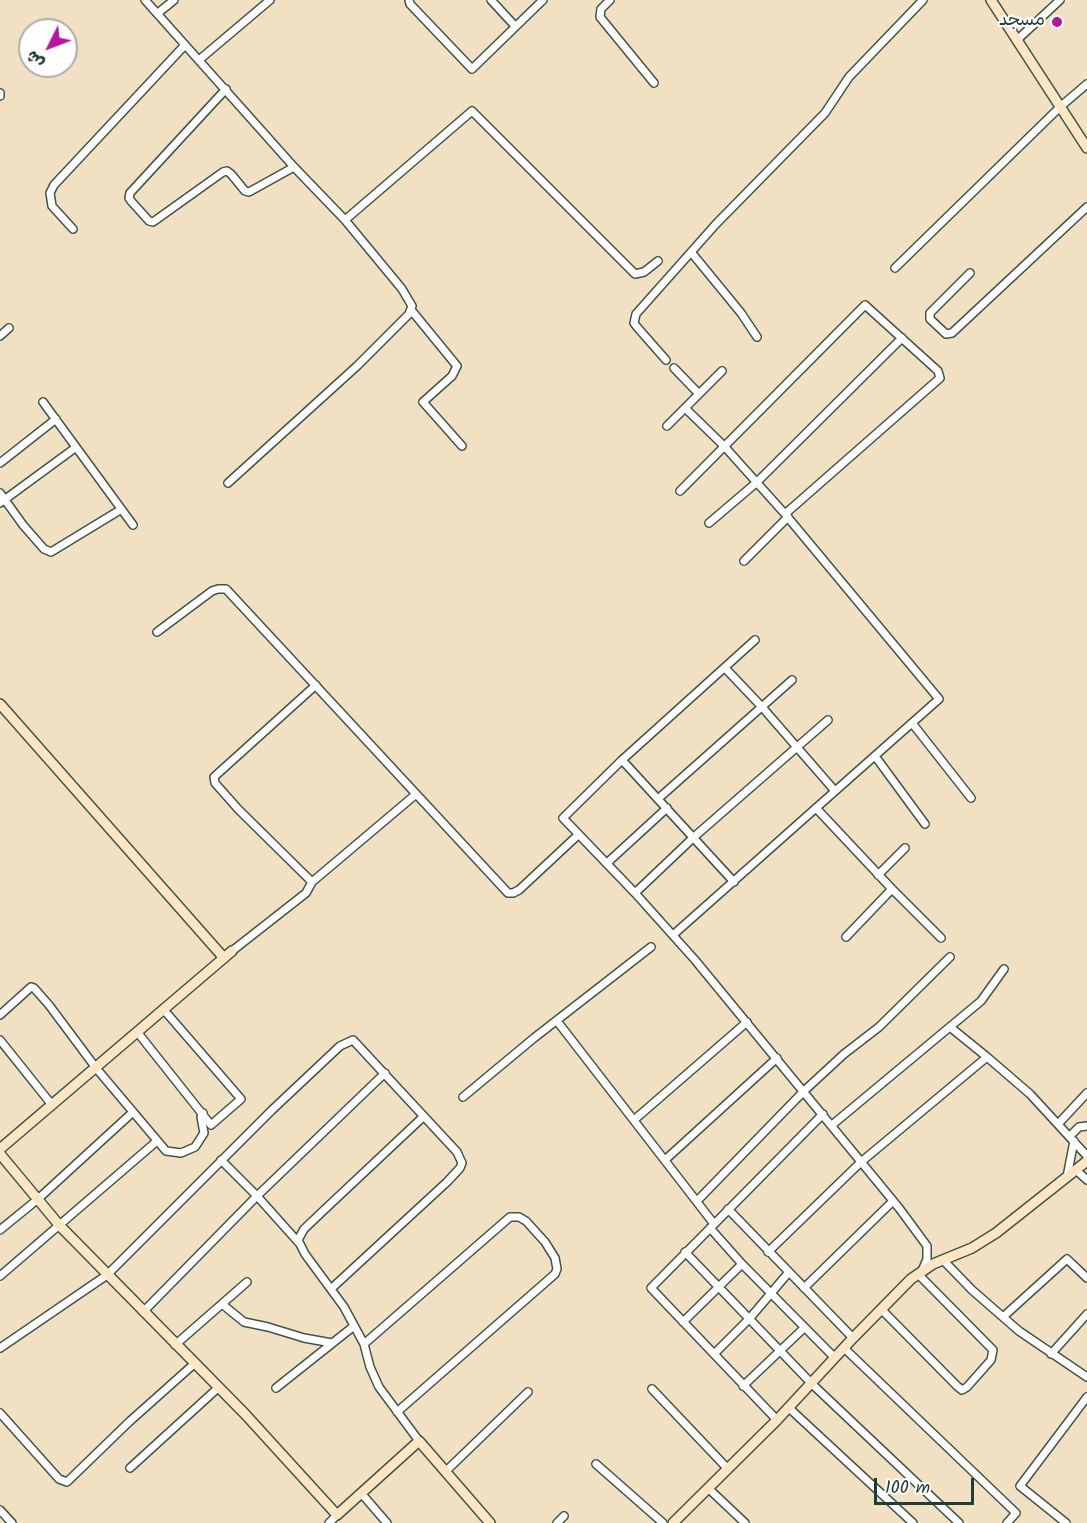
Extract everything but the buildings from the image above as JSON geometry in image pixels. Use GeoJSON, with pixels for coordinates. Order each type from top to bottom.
{"type":"FeatureCollection","features":[{"type":"Feature","properties":{"kind":"street"},"geometry":{"type":"LineString","coordinates":[[145,0],[294,167],[345,220],[402,289],[412,306],[412,311],[457,366],[452,376],[423,402],[462,446]]}},
{"type":"Feature","properties":{"kind":"street"},"geometry":{"type":"LineString","coordinates":[[158,13],[174,0]]}},
{"type":"Feature","properties":{"kind":"street"},"geometry":{"type":"LineString","coordinates":[[199,60],[270,0]]}},
{"type":"Feature","properties":{"kind":"street"},"geometry":{"type":"LineString","coordinates":[[409,0],[410,4],[472,69],[543,0]]}},
{"type":"Feature","properties":{"kind":"street"},"geometry":{"type":"LineString","coordinates":[[491,0],[515,26]]}},
{"type":"Feature","properties":{"kind":"street"},"geometry":{"type":"LineString","coordinates":[[666,360],[637,327],[634,319],[636,314],[690,252],[825,112],[849,77],[923,0]]}},
{"type":"Feature","properties":{"kind":"street"},"geometry":{"type":"LineString","coordinates":[[991,0],[1087,148]]}},
{"type":"Feature","properties":{"kind":"street"},"geometry":{"type":"LineString","coordinates":[[1017,40],[1060,0]]}},
{"type":"Feature","properties":{"kind":"street"},"geometry":{"type":"LineString","coordinates":[[607,1],[601,9],[600,17],[654,83]]}},
{"type":"Feature","properties":{"kind":"street"},"geometry":{"type":"LineString","coordinates":[[73,229],[52,206],[50,193],[54,185],[184,45]]}},
{"type":"Feature","properties":{"kind":"street"},"geometry":{"type":"LineString","coordinates":[[895,268],[1060,106],[1087,84]]}},
{"type":"Feature","properties":{"kind":"street"},"geometry":{"type":"LineString","coordinates":[[226,89],[130,193],[131,201],[149,221],[153,222],[223,172],[227,171],[231,174],[245,191],[249,192],[294,167]]}},
{"type":"Feature","properties":{"kind":"street"},"geometry":{"type":"LineString","coordinates":[[345,220],[472,111],[635,274],[644,272],[657,261]]}},
{"type":"Feature","properties":{"kind":"street"},"geometry":{"type":"LineString","coordinates":[[970,273],[930,313],[930,318],[946,334],[952,333],[1087,207]]}},
{"type":"Feature","properties":{"kind":"street"},"geometry":{"type":"LineString","coordinates":[[690,252],[741,313],[757,337]]}},
{"type":"Feature","properties":{"kind":"street"},"geometry":{"type":"LineString","coordinates":[[680,491],[862,306],[867,307],[938,371],[940,378],[787,516],[744,561]]}},
{"type":"Feature","properties":{"kind":"street"},"geometry":{"type":"LineString","coordinates":[[228,483],[357,366],[412,311]]}},
{"type":"Feature","properties":{"kind":"street"},"geometry":{"type":"LineString","coordinates":[[0,336],[9,328]]}},
{"type":"Feature","properties":{"kind":"street"},"geometry":{"type":"LineString","coordinates":[[709,523],[756,483],[902,338]]}},
{"type":"Feature","properties":{"kind":"street"},"geometry":{"type":"LineString","coordinates":[[674,368],[699,394]]}},
{"type":"Feature","properties":{"kind":"street"},"geometry":{"type":"LineString","coordinates":[[667,426],[722,371]]}},
{"type":"Feature","properties":{"kind":"street"},"geometry":{"type":"LineString","coordinates":[[43,402],[133,525]]}},
{"type":"Feature","properties":{"kind":"street"},"geometry":{"type":"LineString","coordinates":[[672,935],[939,699],[787,516],[724,446],[685,408]]}},
{"type":"Feature","properties":{"kind":"street"},"geometry":{"type":"LineString","coordinates":[[0,463],[56,419]]}},
{"type":"Feature","properties":{"kind":"street"},"geometry":{"type":"LineString","coordinates":[[75,448],[2,499],[44,549],[51,552],[120,510]]}},
{"type":"Feature","properties":{"kind":"street"},"geometry":{"type":"LineString","coordinates":[[157,632],[213,591],[226,589],[508,893],[519,890],[578,835]]}},
{"type":"Feature","properties":{"kind":"street"},"geometry":{"type":"LineString","coordinates":[[755,640],[622,760],[565,815],[564,821],[607,863],[672,935],[804,1090],[893,1201],[926,1243],[928,1257],[920,1272]]}},
{"type":"Feature","properties":{"kind":"street"},"geometry":{"type":"LineString","coordinates":[[724,668],[762,707],[835,791]]}},
{"type":"Feature","properties":{"kind":"street"},"geometry":{"type":"LineString","coordinates":[[659,798],[792,680]]}},
{"type":"Feature","properties":{"kind":"street"},"geometry":{"type":"LineString","coordinates":[[312,882],[238,809],[215,783],[214,777],[316,685]]}},
{"type":"Feature","properties":{"kind":"street"},"geometry":{"type":"LineString","coordinates":[[0,704],[224,958]]}},
{"type":"Feature","properties":{"kind":"street"},"geometry":{"type":"LineString","coordinates":[[635,893],[694,837],[828,720]]}},
{"type":"Feature","properties":{"kind":"street"},"geometry":{"type":"LineString","coordinates":[[912,723],[971,798]]}},
{"type":"Feature","properties":{"kind":"street"},"geometry":{"type":"LineString","coordinates":[[875,756],[925,824]]}},
{"type":"Feature","properties":{"kind":"street"},"geometry":{"type":"LineString","coordinates":[[622,760],[734,882]]}},
{"type":"Feature","properties":{"kind":"street"},"geometry":{"type":"LineString","coordinates":[[2,1143],[52,1105],[232,951],[306,893],[312,882],[415,795]]}},
{"type":"Feature","properties":{"kind":"street"},"geometry":{"type":"LineString","coordinates":[[607,863],[667,808]]}},
{"type":"Feature","properties":{"kind":"street"},"geometry":{"type":"LineString","coordinates":[[816,808],[941,938]]}},
{"type":"Feature","properties":{"kind":"street"},"geometry":{"type":"LineString","coordinates":[[878,875],[905,848]]}},
{"type":"Feature","properties":{"kind":"street"},"geometry":{"type":"LineString","coordinates":[[846,937],[892,889]]}},
{"type":"Feature","properties":{"kind":"street"},"geometry":{"type":"LineString","coordinates":[[463,1097],[651,947]]}},
{"type":"Feature","properties":{"kind":"street"},"geometry":{"type":"LineString","coordinates":[[697,1201],[804,1090],[844,1054],[879,1027],[950,957]]}},
{"type":"Feature","properties":{"kind":"street"},"geometry":{"type":"LineString","coordinates":[[832,1125],[981,1001],[1005,969]]}},
{"type":"Feature","properties":{"kind":"street"},"geometry":{"type":"LineString","coordinates":[[0,1015],[31,987],[34,988],[96,1068],[166,1151],[181,1153],[195,1147],[204,1133],[201,1117],[203,1113]]}},
{"type":"Feature","properties":{"kind":"street"},"geometry":{"type":"LineString","coordinates":[[138,1033],[211,1125],[241,1099],[164,1010]]}},
{"type":"Feature","properties":{"kind":"street"},"geometry":{"type":"LineString","coordinates":[[557,1021],[697,1201],[712,1226],[742,1264],[835,1358]]}},
{"type":"Feature","properties":{"kind":"street"},"geometry":{"type":"LineString","coordinates":[[634,1120],[747,1022]]}},
{"type":"Feature","properties":{"kind":"street"},"geometry":{"type":"LineString","coordinates":[[950,1027],[1020,1084],[1059,1123],[1087,1156]]}},
{"type":"Feature","properties":{"kind":"street"},"geometry":{"type":"LineString","coordinates":[[0,1040],[52,1105]]}},
{"type":"Feature","properties":{"kind":"street"},"geometry":{"type":"LineString","coordinates":[[0,1348],[107,1275],[221,1160],[340,1046],[350,1040],[356,1041],[457,1152],[461,1160],[460,1168],[332,1288]]}},
{"type":"Feature","properties":{"kind":"street"},"geometry":{"type":"LineString","coordinates":[[768,1251],[861,1162],[987,1057]]}},
{"type":"Feature","properties":{"kind":"street"},"geometry":{"type":"LineString","coordinates":[[665,1160],[777,1058]]}},
{"type":"Feature","properties":{"kind":"street"},"geometry":{"type":"LineString","coordinates":[[143,1312],[257,1196],[385,1073]]}},
{"type":"Feature","properties":{"kind":"street"},"geometry":{"type":"LineString","coordinates":[[1059,1123],[1087,1093]]}},
{"type":"Feature","properties":{"kind":"street"},"geometry":{"type":"LineString","coordinates":[[0,1230],[134,1113]]}},
{"type":"Feature","properties":{"kind":"street"},"geometry":{"type":"LineString","coordinates":[[777,1420],[651,1288],[823,1114]]}},
{"type":"Feature","properties":{"kind":"street"},"geometry":{"type":"LineString","coordinates":[[299,1244],[298,1240],[302,1233],[317,1216],[423,1117]]}},
{"type":"Feature","properties":{"kind":"street"},"geometry":{"type":"LineString","coordinates":[[1067,1177],[1072,1138],[1079,1127],[1087,1125]]}},
{"type":"Feature","properties":{"kind":"street"},"geometry":{"type":"LineString","coordinates":[[0,1276],[157,1142]]}},
{"type":"Feature","properties":{"kind":"street"},"geometry":{"type":"LineString","coordinates":[[0,1154],[60,1226],[219,1387],[337,1515]]}},
{"type":"Feature","properties":{"kind":"street"},"geometry":{"type":"LineString","coordinates":[[221,1160],[257,1196],[299,1244],[332,1288],[364,1344],[375,1381],[419,1441],[490,1523]]}},
{"type":"Feature","properties":{"kind":"street"},"geometry":{"type":"LineString","coordinates":[[673,1523],[789,1408],[853,1338],[920,1272],[972,1248],[996,1233],[1087,1161]]}},
{"type":"Feature","properties":{"kind":"street"},"geometry":{"type":"LineString","coordinates":[[1076,1170],[1087,1180]]}},
{"type":"Feature","properties":{"kind":"street"},"geometry":{"type":"LineString","coordinates":[[804,1288],[893,1201]]}},
{"type":"Feature","properties":{"kind":"street"},"geometry":{"type":"LineString","coordinates":[[728,1209],[853,1338]]}},
{"type":"Feature","properties":{"kind":"street"},"geometry":{"type":"LineString","coordinates":[[364,1344],[510,1217],[514,1216],[526,1221],[555,1257],[557,1269],[555,1274],[397,1412]]}},
{"type":"Feature","properties":{"kind":"street"},"geometry":{"type":"LineString","coordinates":[[686,1252],[812,1384],[959,1523]]}},
{"type":"Feature","properties":{"kind":"street"},"geometry":{"type":"LineString","coordinates":[[1004,1317],[1067,1259],[1087,1278]]}},
{"type":"Feature","properties":{"kind":"street"},"geometry":{"type":"LineString","coordinates":[[942,1260],[1004,1317],[1051,1354],[1087,1377]]}},
{"type":"Feature","properties":{"kind":"street"},"geometry":{"type":"LineString","coordinates":[[683,1322],[718,1285],[742,1264]]}},
{"type":"Feature","properties":{"kind":"street"},"geometry":{"type":"LineString","coordinates":[[714,1354],[750,1318],[789,1272]]}},
{"type":"Feature","properties":{"kind":"street"},"geometry":{"type":"LineString","coordinates":[[881,1309],[957,1386],[962,1390],[967,1388],[991,1360],[993,1350],[920,1272]]}},
{"type":"Feature","properties":{"kind":"street"},"geometry":{"type":"LineString","coordinates":[[175,1345],[247,1282]]}},
{"type":"Feature","properties":{"kind":"street"},"geometry":{"type":"LineString","coordinates":[[222,1304],[244,1322],[332,1343]]}},
{"type":"Feature","properties":{"kind":"street"},"geometry":{"type":"LineString","coordinates":[[1051,1354],[1087,1314]]}},
{"type":"Feature","properties":{"kind":"street"},"geometry":{"type":"LineString","coordinates":[[276,1388],[354,1326]]}},
{"type":"Feature","properties":{"kind":"street"},"geometry":{"type":"LineString","coordinates":[[743,1386],[804,1328]]}},
{"type":"Feature","properties":{"kind":"street"},"geometry":{"type":"LineString","coordinates":[[844,1348],[1016,1513],[1007,1523]]}},
{"type":"Feature","properties":{"kind":"street"},"geometry":{"type":"LineString","coordinates":[[0,1413],[59,1479],[67,1482],[194,1364]]}},
{"type":"Feature","properties":{"kind":"street"},"geometry":{"type":"LineString","coordinates":[[130,1468],[219,1387]]}},
{"type":"Feature","properties":{"kind":"street"},"geometry":{"type":"LineString","coordinates":[[652,1389],[727,1468]]}},
{"type":"Feature","properties":{"kind":"street"},"geometry":{"type":"LineString","coordinates":[[445,1472],[528,1392]]}},
{"type":"Feature","properties":{"kind":"street"},"geometry":{"type":"LineString","coordinates":[[1066,1523],[1020,1486],[1087,1397]]}},
{"type":"Feature","properties":{"kind":"street"},"geometry":{"type":"LineString","coordinates":[[789,1408],[912,1523]]}},
{"type":"Feature","properties":{"kind":"street"},"geometry":{"type":"LineString","coordinates":[[328,1523],[419,1441]]}},
{"type":"Feature","properties":{"kind":"street"},"geometry":{"type":"LineString","coordinates":[[596,1464],[663,1523]]}},
{"type":"Feature","properties":{"kind":"street"},"geometry":{"type":"LineString","coordinates":[[708,1488],[745,1523]]}},
{"type":"Feature","properties":{"kind":"street"},"geometry":{"type":"LineString","coordinates":[[362,1493],[387,1523]]}},
{"type":"Feature","properties":{"kind":"street"},"geometry":{"type":"LineString","coordinates":[[0,1510],[12,1523]]}},
{"type":"Feature","properties":{"kind":"street"},"geometry":{"type":"LineString","coordinates":[[557,1523],[564,1516]]}},
{"type":"Feature","properties":{"kind":"place","name":"مسجد"},"geometry":{"type":"Point","coordinates":[1057,22]}}]}
